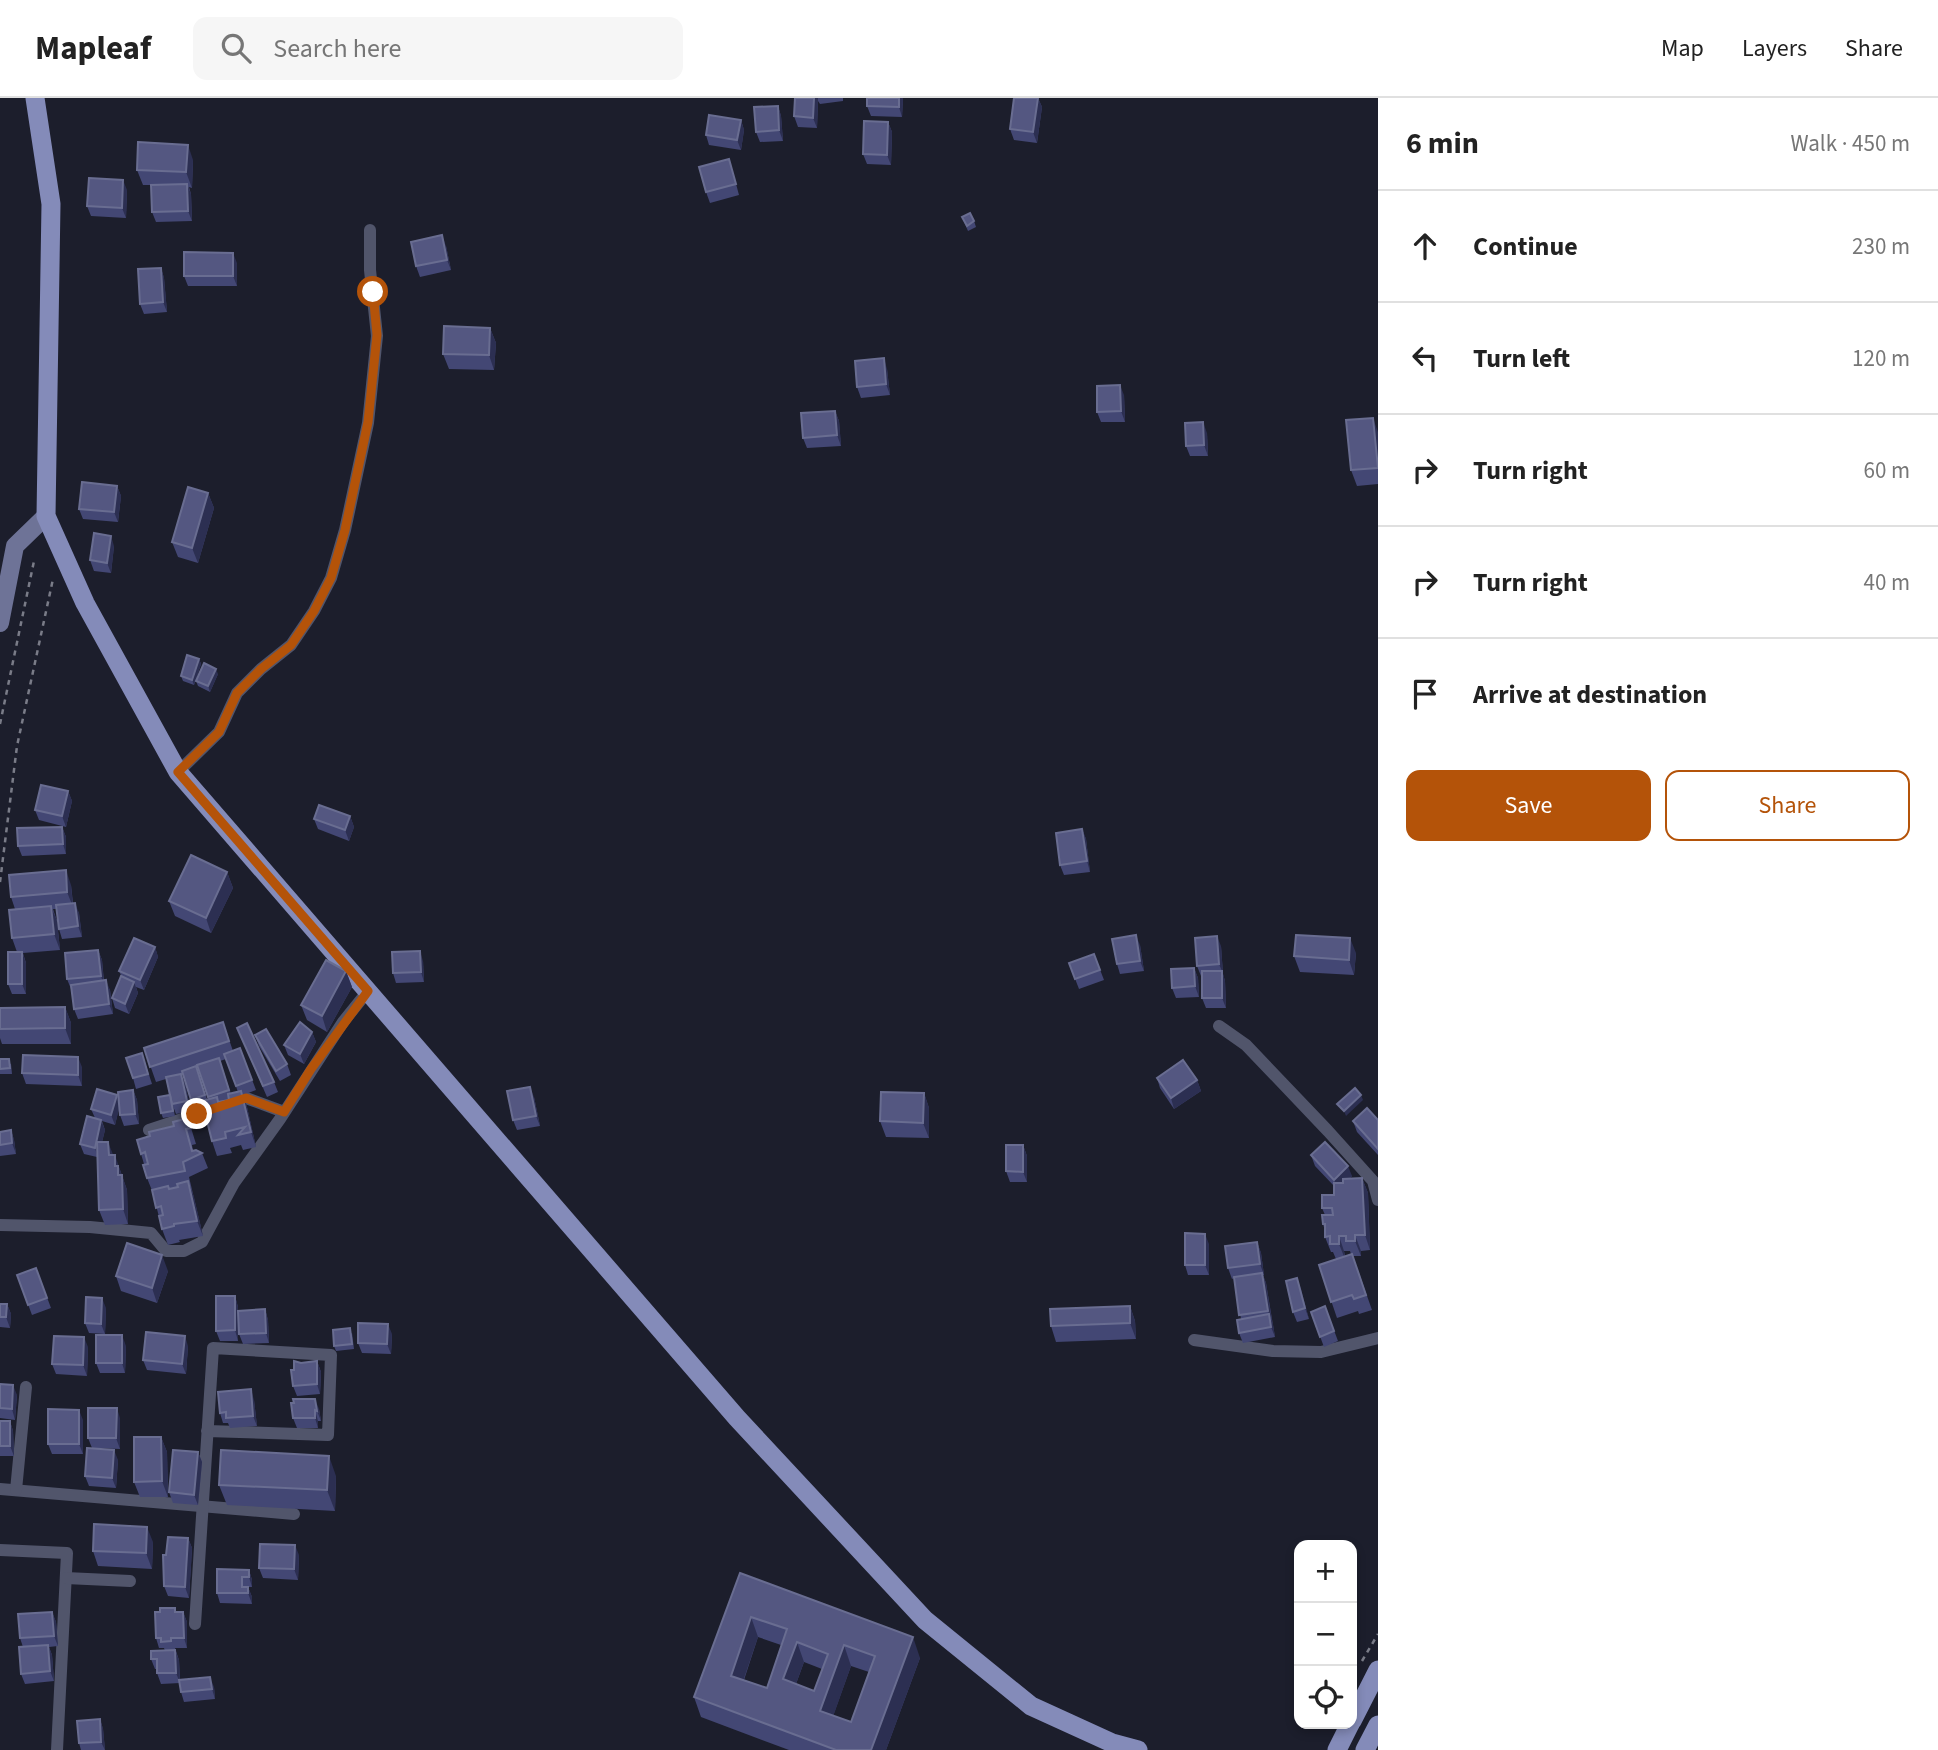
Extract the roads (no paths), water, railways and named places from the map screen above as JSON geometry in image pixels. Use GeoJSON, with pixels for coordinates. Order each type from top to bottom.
{"type":"FeatureCollection","features":[{"type":"Feature","properties":{"kind":"main road"},"geometry":{"type":"LineString","coordinates":[[35,98],[51,204],[46,516],[85,603],[178,772],[737,1418],[925,1620],[1031,1706],[1112,1743],[1138,1750]]}},
{"type":"Feature","properties":{"kind":"main road"},"geometry":{"type":"LineString","coordinates":[[0,623],[15,546],[46,516]]}},
{"type":"Feature","properties":{"kind":"main road"},"geometry":{"type":"LineString","coordinates":[[1357,1710],[1378,1670]]}},
{"type":"Feature","properties":{"kind":"main road"},"geometry":{"type":"LineString","coordinates":[[1365,1750],[1378,1724]]}},
{"type":"Feature","properties":{"kind":"main road"},"geometry":{"type":"LineString","coordinates":[[1337,1750],[1348,1729]]}},
{"type":"Feature","properties":{"kind":"street"},"geometry":{"type":"LineString","coordinates":[[178,772],[219,732],[237,693],[291,645],[314,611],[331,578],[345,530],[368,422],[377,335],[370,270],[370,230]]}},
{"type":"Feature","properties":{"kind":"street"},"geometry":{"type":"LineString","coordinates":[[0,1226],[90,1227],[151,1233],[166,1251],[184,1251],[202,1242],[234,1182],[324,1050],[368,991]]}},
{"type":"Feature","properties":{"kind":"street"},"geometry":{"type":"LineString","coordinates":[[1219,1026],[1245,1045],[1373,1181],[1378,1200]]}},
{"type":"Feature","properties":{"kind":"street"},"geometry":{"type":"LineString","coordinates":[[149,1130],[246,1098],[284,1112]]}},
{"type":"Feature","properties":{"kind":"street"},"geometry":{"type":"LineString","coordinates":[[1194,1340],[1273,1351],[1321,1352],[1378,1338]]}},
{"type":"Feature","properties":{"kind":"street"},"geometry":{"type":"LineString","coordinates":[[194,1624],[207,1430],[213,1348],[331,1355],[328,1435],[207,1430]]}},
{"type":"Feature","properties":{"kind":"street"},"geometry":{"type":"LineString","coordinates":[[16,1490],[26,1387]]}},
{"type":"Feature","properties":{"kind":"street"},"geometry":{"type":"LineString","coordinates":[[0,1489],[294,1514]]}},
{"type":"Feature","properties":{"kind":"street"},"geometry":{"type":"LineString","coordinates":[[0,1550],[67,1553],[57,1750]]}},
{"type":"Feature","properties":{"kind":"street"},"geometry":{"type":"LineString","coordinates":[[66,1578],[130,1581]]}}]}
